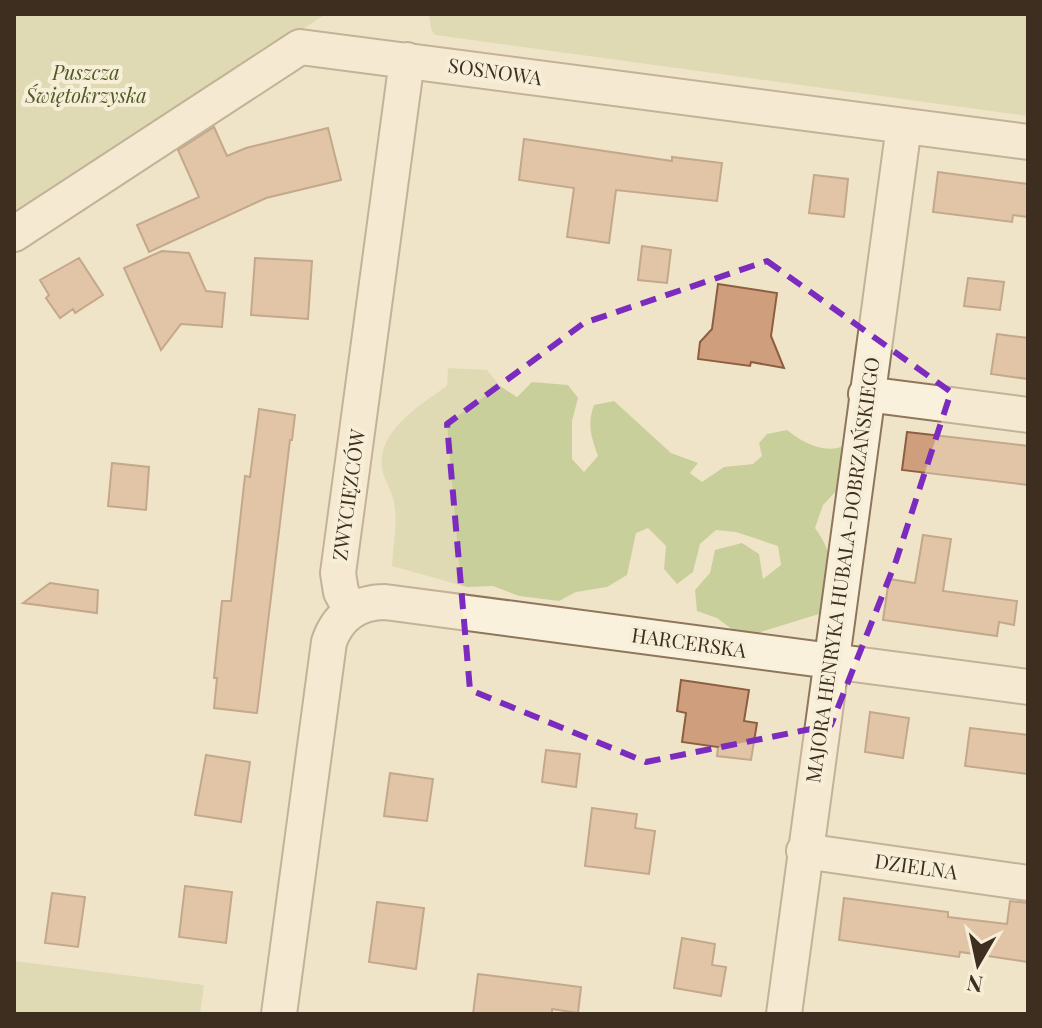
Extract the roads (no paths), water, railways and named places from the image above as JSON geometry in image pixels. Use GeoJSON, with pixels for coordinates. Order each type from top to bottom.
{"type":"FeatureCollection","features":[{"type":"Feature","properties":{"kind":"street","name":"SOSNOWA"},"geometry":{"type":"LineString","coordinates":[[14,234],[300,47],[1028,142]]}},
{"type":"Feature","properties":{"kind":"street","name":"ZWYCIĘZCÓW"},"geometry":{"type":"LineString","coordinates":[[351,610],[341,592],[338,573],[407,60]]}},
{"type":"Feature","properties":{"kind":"street","name":"MAJORA HENRYKA HUBALA-DOBRZAŃSKIEGO"},"geometry":{"type":"LineString","coordinates":[[784,1014],[904,126]]}},
{"type":"Feature","properties":{"kind":"street"},"geometry":{"type":"LineString","coordinates":[[866,394],[1028,415]]}},
{"type":"Feature","properties":{"kind":"street","name":"HARCERSKA"},"geometry":{"type":"LineString","coordinates":[[351,610],[369,602],[385,602],[1028,687]]}},
{"type":"Feature","properties":{"kind":"street"},"geometry":{"type":"LineString","coordinates":[[279,1014],[329,642],[334,630],[351,610]]}},
{"type":"Feature","properties":{"kind":"street","name":"DZIELNA"},"geometry":{"type":"LineString","coordinates":[[804,851],[1028,883]]}},
{"type":"Feature","properties":{"kind":"park label","name":"Puszcza Świętokrzyska"},"geometry":{"type":"Point","coordinates":[86,84]}}]}
